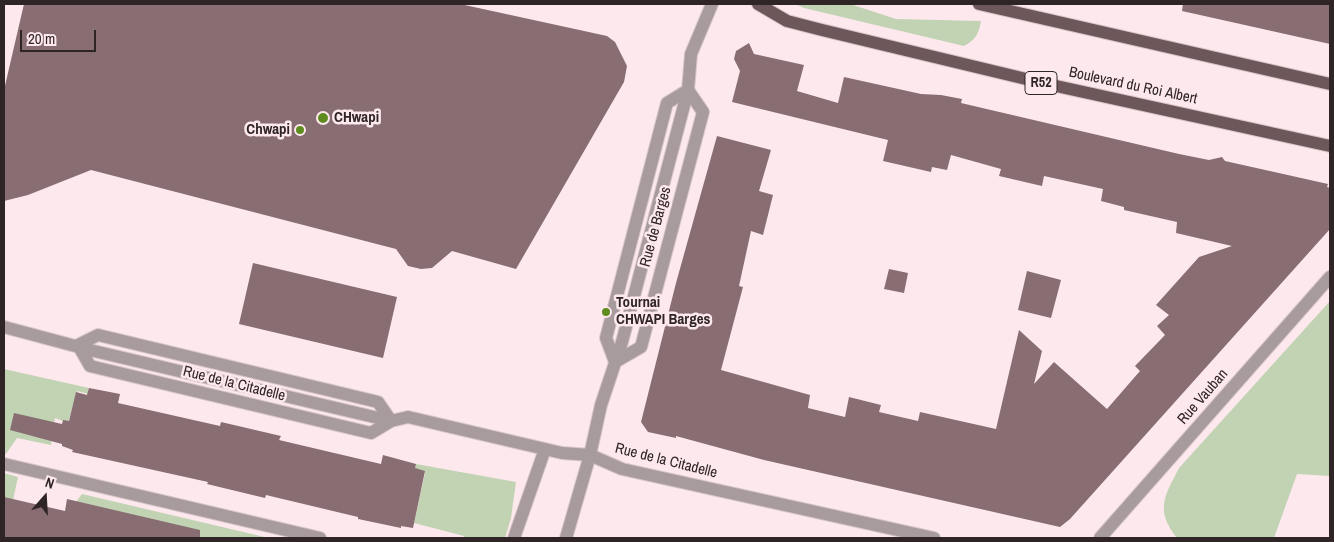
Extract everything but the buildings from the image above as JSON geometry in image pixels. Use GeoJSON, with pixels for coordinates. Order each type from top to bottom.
{"type":"FeatureCollection","features":[{"type":"Feature","properties":{"kind":"main road","name":"Boulevard du Roi Albert"},"geometry":{"type":"LineString","coordinates":[[758,4],[787,21],[1047,84],[1330,146]]}},
{"type":"Feature","properties":{"kind":"main road"},"geometry":{"type":"LineString","coordinates":[[978,4],[1330,84]]}},
{"type":"Feature","properties":{"kind":"street"},"geometry":{"type":"LineString","coordinates":[[688,90],[691,54],[712,4]]}},
{"type":"Feature","properties":{"kind":"street","name":"Rue de Barges"},"geometry":{"type":"LineString","coordinates":[[688,90],[703,112],[641,347],[615,362],[606,338],[665,112],[668,103],[688,90]]}},
{"type":"Feature","properties":{"kind":"street","name":"Rue Vauban"},"geometry":{"type":"LineString","coordinates":[[1100,538],[1330,277]]}},
{"type":"Feature","properties":{"kind":"street"},"geometry":{"type":"LineString","coordinates":[[4,327],[78,345]]}},
{"type":"Feature","properties":{"kind":"street","name":"Rue de la Citadelle"},"geometry":{"type":"LineString","coordinates":[[391,421],[378,402],[98,335],[78,345],[90,366],[371,433],[391,421],[408,417],[544,449],[590,455],[622,469],[934,538]]}},
{"type":"Feature","properties":{"kind":"street"},"geometry":{"type":"LineString","coordinates":[[566,538],[590,455],[601,405],[615,362]]}},
{"type":"Feature","properties":{"kind":"street"},"geometry":{"type":"LineString","coordinates":[[514,538],[544,449]]}},
{"type":"Feature","properties":{"kind":"street"},"geometry":{"type":"LineString","coordinates":[[4,464],[320,538]]}},
{"type":"Feature","properties":{"kind":"green space"},"geometry":{"type":"Polygon","coordinates":[[[795,4],[850,4],[896,19],[981,21],[976,36],[964,46],[804,8],[795,4]]]}},
{"type":"Feature","properties":{"kind":"green space"},"geometry":{"type":"Polygon","coordinates":[[[1330,301],[1330,476],[1297,474],[1274,538],[1177,538],[1166,519],[1164,503],[1169,487],[1179,468],[1330,301]]]}},
{"type":"Feature","properties":{"kind":"green space"},"geometry":{"type":"Polygon","coordinates":[[[4,369],[89,388],[88,394],[77,391],[68,423],[55,418],[51,445],[17,438],[6,454],[4,452],[4,369]]]}},
{"type":"Feature","properties":{"kind":"green space"},"geometry":{"type":"Polygon","coordinates":[[[416,464],[516,482],[511,518],[505,538],[464,538],[464,536],[414,523],[425,473],[414,469],[416,464]]]}},
{"type":"Feature","properties":{"kind":"green space"},"geometry":{"type":"Polygon","coordinates":[[[4,473],[18,477],[13,500],[4,498],[4,473]]]}},
{"type":"Feature","properties":{"kind":"green space"},"geometry":{"type":"Polygon","coordinates":[[[82,494],[269,538],[162,538],[160,525],[72,507],[82,494]]]}},
{"type":"Feature","properties":{"kind":"place","name":"CHwapi"},"geometry":{"type":"Point","coordinates":[323,118]}},
{"type":"Feature","properties":{"kind":"place","name":"Chwapi"},"geometry":{"type":"Point","coordinates":[300,130]}},
{"type":"Feature","properties":{"kind":"place","name":"Tournai CHWAPI Barges"},"geometry":{"type":"Point","coordinates":[606,312]}}]}
